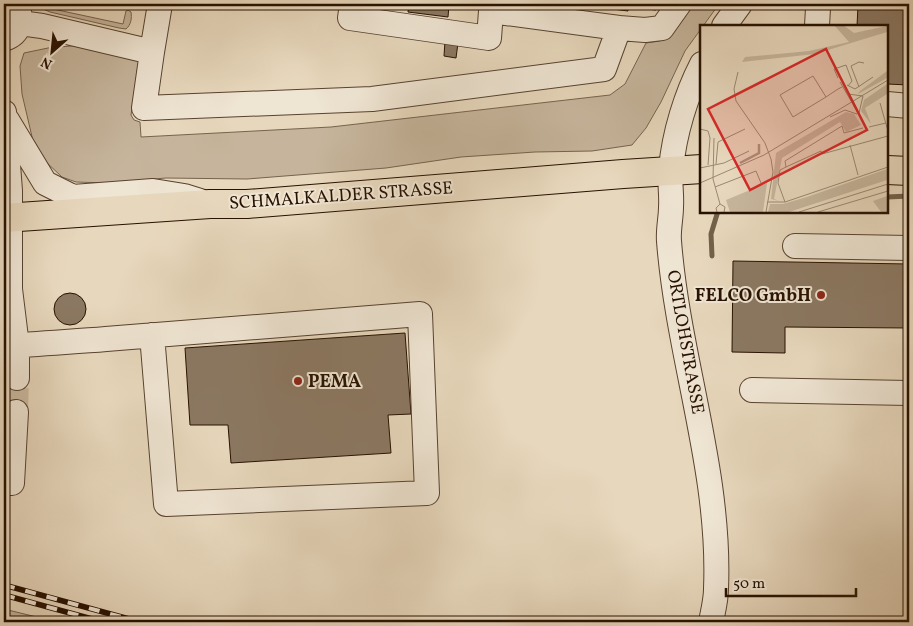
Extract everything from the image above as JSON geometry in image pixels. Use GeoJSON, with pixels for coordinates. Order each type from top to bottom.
{"type":"FeatureCollection","features":[{"type":"Feature","properties":{"kind":"main road","name":"SCHMALKALDER STRASSE"},"geometry":{"type":"LineString","coordinates":[[7,218],[210,204],[248,204],[700,169]]}},
{"type":"Feature","properties":{"kind":"main road"},"geometry":{"type":"LineString","coordinates":[[888,170],[909,170]]}},
{"type":"Feature","properties":{"kind":"street"},"geometry":{"type":"LineString","coordinates":[[160,4],[144,108],[372,99],[604,69],[619,28]]}},
{"type":"Feature","properties":{"kind":"street"},"geometry":{"type":"LineString","coordinates":[[352,4],[350,18],[489,38],[491,11],[644,30],[662,28],[679,4]]}},
{"type":"Feature","properties":{"kind":"street"},"geometry":{"type":"LineString","coordinates":[[725,25],[740,4]]}},
{"type":"Feature","properties":{"kind":"street"},"geometry":{"type":"LineString","coordinates":[[12,22],[42,26],[152,52]]}},
{"type":"Feature","properties":{"kind":"street","name":"ORTLOHSTRASSE"},"geometry":{"type":"LineString","coordinates":[[700,68],[694,80],[680,125],[670,170],[671,206],[669,239],[679,309],[710,483],[716,538],[716,591],[710,622]]}},
{"type":"Feature","properties":{"kind":"street"},"geometry":{"type":"LineString","coordinates":[[888,104],[909,106]]}},
{"type":"Feature","properties":{"kind":"street"},"geometry":{"type":"LineString","coordinates":[[4,112],[7,286],[10,347],[17,378]]}},
{"type":"Feature","properties":{"kind":"street"},"geometry":{"type":"LineString","coordinates":[[4,117],[45,183],[72,197],[153,191],[184,196],[210,204]]}},
{"type":"Feature","properties":{"kind":"street"},"geometry":{"type":"LineString","coordinates":[[795,246],[909,248]]}},
{"type":"Feature","properties":{"kind":"street"},"geometry":{"type":"LineString","coordinates":[[10,347],[152,335],[420,314],[427,493],[166,504],[152,335]]}},
{"type":"Feature","properties":{"kind":"street"},"geometry":{"type":"LineString","coordinates":[[752,390],[909,393]]}},
{"type":"Feature","properties":{"kind":"street"},"geometry":{"type":"LineString","coordinates":[[4,482],[12,483],[16,412]]}},
{"type":"Feature","properties":{"kind":"shaded area"},"geometry":{"type":"Polygon","coordinates":[[[37,4],[54,4],[53,9],[123,24],[126,11],[128,10],[131,12],[131,19],[126,29],[119,28],[50,12],[37,4]]]}},
{"type":"Feature","properties":{"kind":"shaded area"},"geometry":{"type":"Polygon","coordinates":[[[689,4],[719,4],[704,25],[700,25],[700,30],[685,51],[661,102],[646,128],[632,145],[592,151],[535,152],[461,157],[386,168],[247,179],[166,178],[108,183],[76,182],[62,177],[45,161],[33,141],[22,94],[20,66],[24,53],[48,48],[82,45],[139,59],[131,115],[134,120],[140,122],[141,137],[331,127],[610,95],[625,84],[646,43],[660,41],[689,4]]]}},
{"type":"Feature","properties":{"kind":"shaded area"},"geometry":{"type":"Polygon","coordinates":[[[4,609],[57,622],[4,622],[4,609]]]}},
{"type":"Feature","properties":{"kind":"building"},"geometry":{"type":"Polygon","coordinates":[[[409,4],[481,4],[480,8],[449,5],[448,17],[408,12],[409,4]]]}},
{"type":"Feature","properties":{"kind":"building"},"geometry":{"type":"Polygon","coordinates":[[[574,4],[657,4],[656,10],[628,7],[628,11],[574,4]]]}},
{"type":"Feature","properties":{"kind":"building"},"geometry":{"type":"Polygon","coordinates":[[[860,4],[909,4],[909,85],[888,84],[888,25],[857,25],[858,6],[860,4]]]}},
{"type":"Feature","properties":{"kind":"building"},"geometry":{"type":"Polygon","coordinates":[[[445,41],[458,43],[456,58],[444,56],[445,41]]]}},
{"type":"Feature","properties":{"kind":"building","name":"FELCO GmbH"},"geometry":{"type":"Polygon","coordinates":[[[733,261],[909,264],[909,328],[785,327],[785,353],[732,352],[733,261]]]}},
{"type":"Feature","properties":{"kind":"building"},"geometry":{"type":"Polygon","coordinates":[[[70,293],[82,297],[86,309],[82,321],[70,325],[58,321],[54,309],[58,297],[70,293]]]}},
{"type":"Feature","properties":{"kind":"building","name":"PEMA"},"geometry":{"type":"Polygon","coordinates":[[[405,333],[411,414],[388,415],[391,453],[231,463],[228,425],[190,425],[185,348],[405,333]]]}},
{"type":"Feature","properties":{"kind":"building"},"geometry":{"type":"Polygon","coordinates":[[[4,377],[24,378],[22,412],[4,411],[4,377]]]}},
{"type":"Feature","properties":{"kind":"waterway"},"geometry":{"type":"LineString","coordinates":[[888,197],[909,196]]}},
{"type":"Feature","properties":{"kind":"waterway"},"geometry":{"type":"LineString","coordinates":[[712,256],[711,234],[718,212]]}},
{"type":"Feature","properties":{"kind":"tunnel"},"geometry":{"type":"LineString","coordinates":[[16,412],[17,378]]}},
{"type":"Feature","properties":{"kind":"railway"},"geometry":{"type":"LineString","coordinates":[[4,585],[140,622]]}},
{"type":"Feature","properties":{"kind":"railway"},"geometry":{"type":"LineString","coordinates":[[4,595],[103,622]]}},
{"type":"Feature","properties":{"kind":"place","name":"FELCO GmbH"},"geometry":{"type":"Point","coordinates":[821,295]}},
{"type":"Feature","properties":{"kind":"place","name":"PEMA"},"geometry":{"type":"Point","coordinates":[298,381]}}]}
